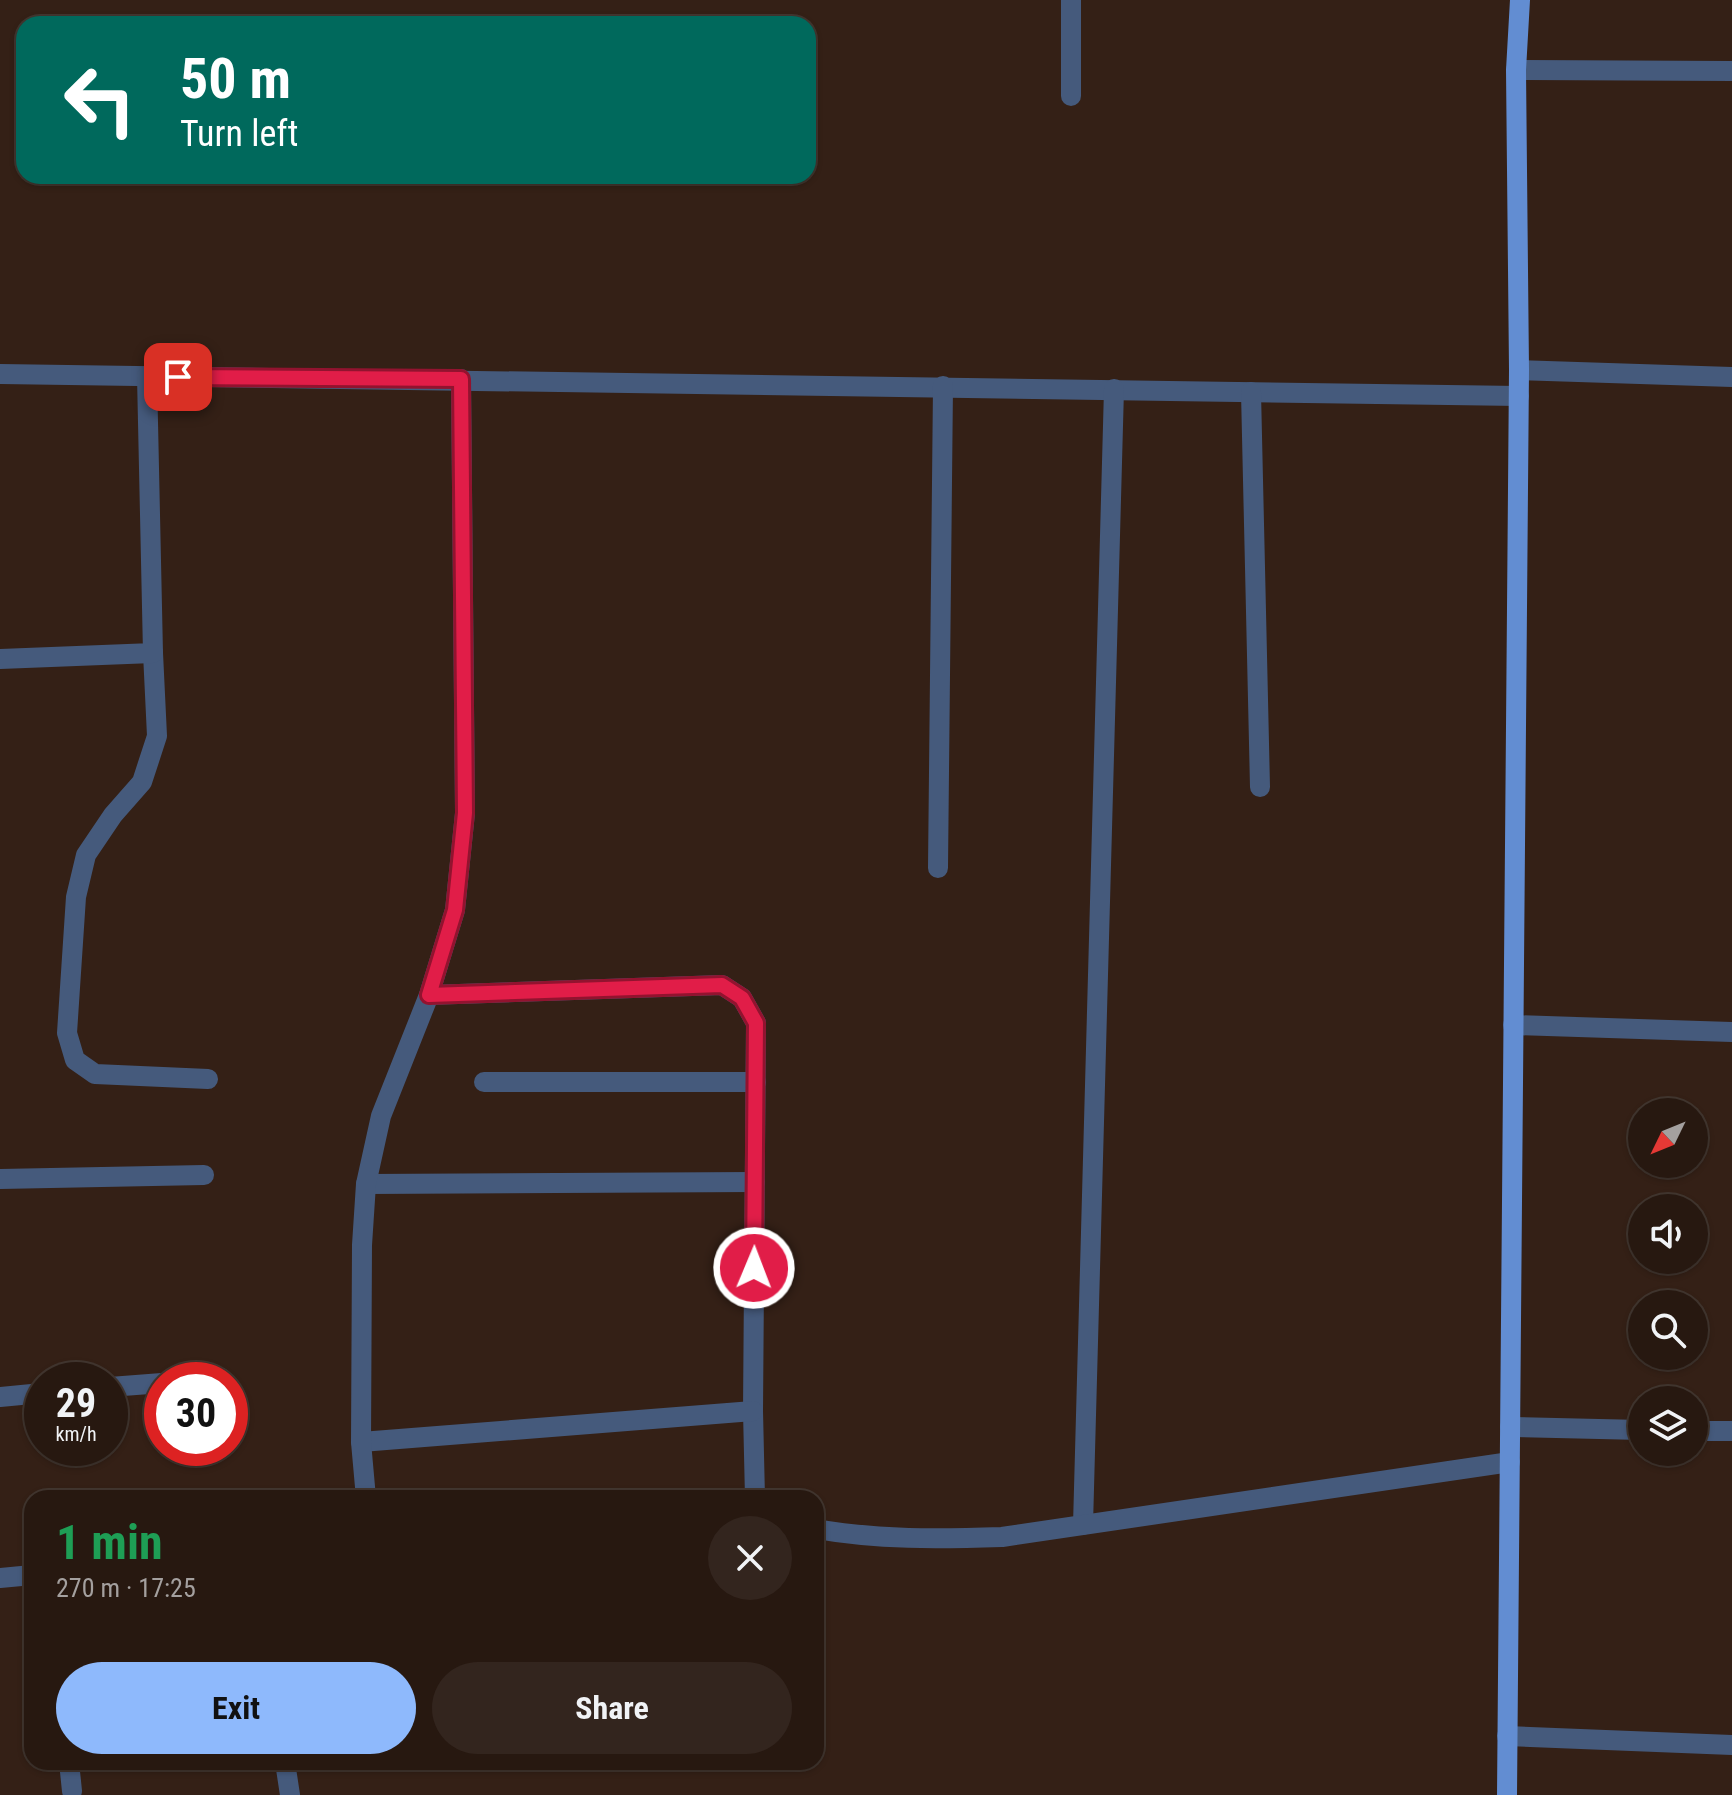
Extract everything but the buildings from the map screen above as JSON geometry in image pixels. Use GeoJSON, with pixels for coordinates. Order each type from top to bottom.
{"type":"FeatureCollection","features":[{"type":"Feature","properties":{"kind":"main road"},"geometry":{"type":"LineString","coordinates":[[1507,1795],[1519,396],[1516,70],[1520,0]]}},
{"type":"Feature","properties":{"kind":"street"},"geometry":{"type":"LineString","coordinates":[[1071,0],[1071,96]]}},
{"type":"Feature","properties":{"kind":"street"},"geometry":{"type":"LineString","coordinates":[[1516,70],[1732,71]]}},
{"type":"Feature","properties":{"kind":"street"},"geometry":{"type":"LineString","coordinates":[[1519,370],[1732,377]]}},
{"type":"Feature","properties":{"kind":"street"},"geometry":{"type":"LineString","coordinates":[[0,374],[1519,396]]}},
{"type":"Feature","properties":{"kind":"street"},"geometry":{"type":"LineString","coordinates":[[147,376],[157,736],[142,782],[113,815],[86,855],[76,897],[67,1033],[75,1060],[95,1074],[208,1079]]}},
{"type":"Feature","properties":{"kind":"street"},"geometry":{"type":"LineString","coordinates":[[365,1490],[361,1442],[362,1245],[366,1184],[381,1116],[429,995],[455,910],[465,813],[461,379]]}},
{"type":"Feature","properties":{"kind":"street"},"geometry":{"type":"LineString","coordinates":[[938,868],[943,386]]}},
{"type":"Feature","properties":{"kind":"street"},"geometry":{"type":"LineString","coordinates":[[1083,1525],[1114,389]]}},
{"type":"Feature","properties":{"kind":"street"},"geometry":{"type":"LineString","coordinates":[[1251,392],[1260,787]]}},
{"type":"Feature","properties":{"kind":"street"},"geometry":{"type":"LineString","coordinates":[[0,659],[153,653]]}},
{"type":"Feature","properties":{"kind":"street"},"geometry":{"type":"LineString","coordinates":[[429,995],[722,985],[742,998],[756,1023],[755,1490]]}},
{"type":"Feature","properties":{"kind":"street"},"geometry":{"type":"LineString","coordinates":[[1513,1025],[1732,1032]]}},
{"type":"Feature","properties":{"kind":"street"},"geometry":{"type":"LineString","coordinates":[[484,1082],[756,1082]]}},
{"type":"Feature","properties":{"kind":"street"},"geometry":{"type":"LineString","coordinates":[[0,1179],[204,1175]]}},
{"type":"Feature","properties":{"kind":"street"},"geometry":{"type":"LineString","coordinates":[[366,1184],[755,1182]]}},
{"type":"Feature","properties":{"kind":"street"},"geometry":{"type":"LineString","coordinates":[[0,1397],[24,1395]]}},
{"type":"Feature","properties":{"kind":"street"},"geometry":{"type":"LineString","coordinates":[[361,1442],[753,1411]]}},
{"type":"Feature","properties":{"kind":"street"},"geometry":{"type":"LineString","coordinates":[[1510,1427],[1628,1430]]}},
{"type":"Feature","properties":{"kind":"street"},"geometry":{"type":"LineString","coordinates":[[1708,1431],[1732,1431]]}},
{"type":"Feature","properties":{"kind":"street"},"geometry":{"type":"LineString","coordinates":[[824,1530],[929,1540],[1002,1537],[1510,1462]]}},
{"type":"Feature","properties":{"kind":"street"},"geometry":{"type":"LineString","coordinates":[[0,1578],[24,1576]]}},
{"type":"Feature","properties":{"kind":"street"},"geometry":{"type":"LineString","coordinates":[[1507,1736],[1732,1745]]}},
{"type":"Feature","properties":{"kind":"street"},"geometry":{"type":"LineString","coordinates":[[70,1770],[72,1791]]}},
{"type":"Feature","properties":{"kind":"street"},"geometry":{"type":"LineString","coordinates":[[286,1770],[290,1795]]}},
{"type":"Feature","properties":{"kind":"route"},"geometry":{"type":"LineString","coordinates":[[178,377],[461,379],[465,813],[455,910],[429,995],[722,985],[742,998],[756,1023],[754,1268]]}}]}
